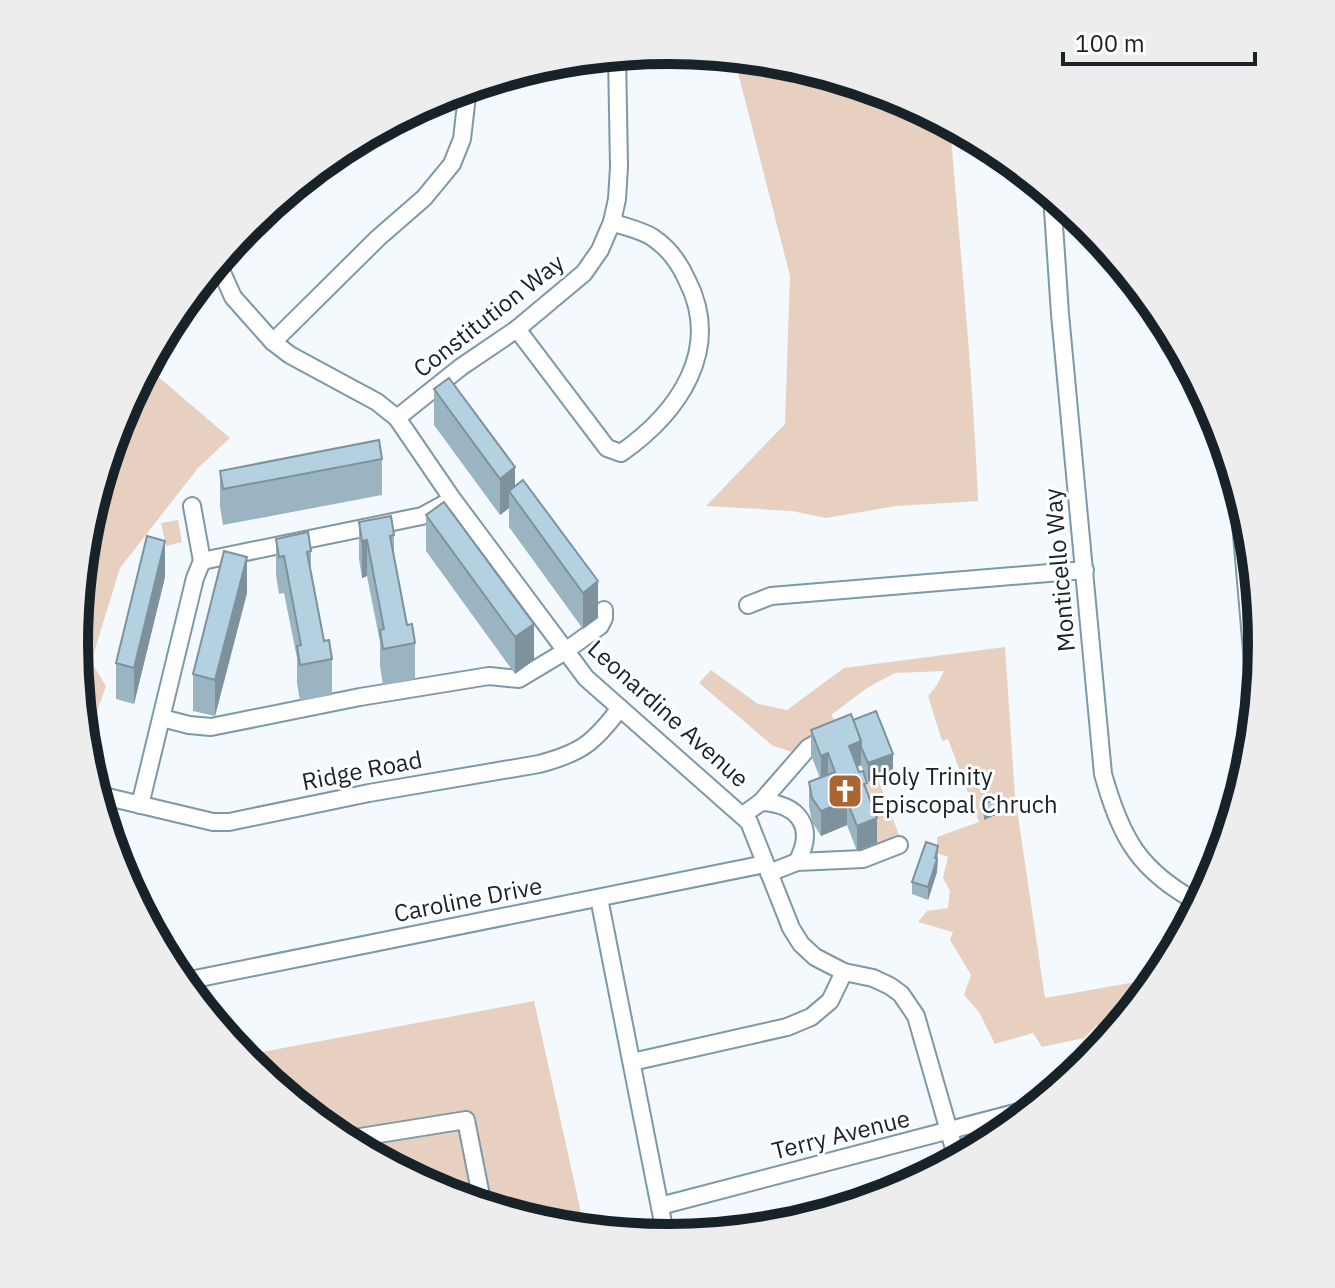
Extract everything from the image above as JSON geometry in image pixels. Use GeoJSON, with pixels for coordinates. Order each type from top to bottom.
{"type":"FeatureCollection","features":[{"type":"Feature","properties":{"kind":"street","name":"Constitution Way"},"geometry":{"type":"LineString","coordinates":[[397,418],[461,367],[517,329],[584,273],[600,250],[612,222],[617,199],[617,66]]}},
{"type":"Feature","properties":{"kind":"street"},"geometry":{"type":"LineString","coordinates":[[273,342],[378,238],[424,198],[452,164],[462,139],[466,100]]}},
{"type":"Feature","properties":{"kind":"street","name":"Monticello Way"},"geometry":{"type":"LineString","coordinates":[[1053,211],[1103,774],[1115,818],[1130,844],[1148,867],[1172,888],[1189,898]]}},
{"type":"Feature","properties":{"kind":"street"},"geometry":{"type":"LineString","coordinates":[[517,329],[607,448],[621,453],[669,412],[687,384],[698,355],[699,323],[694,293],[676,258],[651,236],[612,222]]}},
{"type":"Feature","properties":{"kind":"street","name":"Leonardine Avenue"},"geometry":{"type":"LineString","coordinates":[[222,273],[233,297],[273,342],[290,355],[377,402],[397,418],[451,497],[586,678],[743,815],[749,822],[791,928],[801,944],[815,957],[844,972],[873,978],[901,994],[916,1016],[954,1148]]}},
{"type":"Feature","properties":{"kind":"street"},"geometry":{"type":"LineString","coordinates":[[202,561],[422,516],[431,513],[451,497]]}},
{"type":"Feature","properties":{"kind":"street"},"geometry":{"type":"LineString","coordinates":[[140,805],[195,578],[202,561],[192,506]]}},
{"type":"Feature","properties":{"kind":"street"},"geometry":{"type":"LineString","coordinates":[[748,605],[771,596],[1085,570]]}},
{"type":"Feature","properties":{"kind":"street"},"geometry":{"type":"LineString","coordinates":[[162,718],[211,727],[360,697],[489,676],[519,679],[600,626],[604,610]]}},
{"type":"Feature","properties":{"kind":"street","name":"Ridge Road"},"geometry":{"type":"LineString","coordinates":[[108,797],[213,822],[229,822],[369,793],[539,764],[584,748],[605,729],[620,708]]}},
{"type":"Feature","properties":{"kind":"street"},"geometry":{"type":"LineString","coordinates":[[743,815],[761,802],[808,748],[845,726]]}},
{"type":"Feature","properties":{"kind":"street"},"geometry":{"type":"LineString","coordinates":[[761,802],[782,805],[798,816],[805,839],[797,862]]}},
{"type":"Feature","properties":{"kind":"street","name":"Caroline Drive"},"geometry":{"type":"LineString","coordinates":[[194,979],[599,898],[797,862],[863,859],[899,845]]}},
{"type":"Feature","properties":{"kind":"street"},"geometry":{"type":"LineString","coordinates":[[599,898],[663,1224]]}},
{"type":"Feature","properties":{"kind":"street"},"geometry":{"type":"LineString","coordinates":[[632,1062],[787,1027],[811,1017],[830,1001],[844,972]]}},
{"type":"Feature","properties":{"kind":"street","name":"Terry Avenue"},"geometry":{"type":"LineString","coordinates":[[660,1206],[1003,1117]]}},
{"type":"Feature","properties":{"kind":"street"},"geometry":{"type":"LineString","coordinates":[[362,1137],[466,1120],[480,1193]]}},
{"type":"Feature","properties":{"kind":"shaded area"},"geometry":{"type":"Polygon","coordinates":[[[737,68],[781,75],[854,95],[951,138],[970,360],[978,501],[896,506],[826,518],[792,511],[706,506],[785,424],[790,276],[737,68]]]}},
{"type":"Feature","properties":{"kind":"shaded area"},"geometry":{"type":"Polygon","coordinates":[[[154,374],[230,438],[198,468],[120,568],[91,662],[106,686],[95,717],[92,716],[88,644],[92,568],[107,494],[118,458],[154,374]]]}},
{"type":"Feature","properties":{"kind":"shaded area"},"geometry":{"type":"Polygon","coordinates":[[[178,520],[182,542],[166,546],[161,523],[178,520]]]}},
{"type":"Feature","properties":{"kind":"shaded area"},"geometry":{"type":"Polygon","coordinates":[[[1005,647],[1015,796],[1045,998],[1139,981],[1106,1023],[1096,1026],[1084,1038],[1042,1047],[1033,1033],[995,1044],[979,1012],[964,995],[971,975],[950,940],[953,932],[918,922],[927,911],[948,908],[950,891],[943,878],[948,857],[937,853],[937,837],[979,822],[948,739],[942,741],[928,696],[944,671],[895,673],[867,688],[831,715],[837,723],[792,752],[773,746],[699,683],[711,670],[758,704],[787,710],[844,668],[1005,647]]]}},
{"type":"Feature","properties":{"kind":"shaded area"},"geometry":{"type":"Polygon","coordinates":[[[878,779],[899,835],[878,845],[855,788],[878,779]]]}},
{"type":"Feature","properties":{"kind":"shaded area"},"geometry":{"type":"Polygon","coordinates":[[[534,1001],[582,1217],[481,1193],[411,1164],[377,1146],[314,1104],[256,1053],[534,1001]]]}},
{"type":"Feature","properties":{"kind":"building"},"geometry":{"type":"Polygon","coordinates":[[[449,378],[515,467],[500,479],[434,389],[449,378]]]}},
{"type":"Feature","properties":{"kind":"building"},"geometry":{"type":"Polygon","coordinates":[[[379,440],[382,459],[223,489],[220,471],[379,440]]]}},
{"type":"Feature","properties":{"kind":"building"},"geometry":{"type":"Polygon","coordinates":[[[523,480],[598,581],[583,593],[509,491],[523,480]]]}},
{"type":"Feature","properties":{"kind":"building"},"geometry":{"type":"Polygon","coordinates":[[[444,502],[534,624],[515,637],[426,515],[444,502]]]}},
{"type":"Feature","properties":{"kind":"building"},"geometry":{"type":"Polygon","coordinates":[[[391,516],[394,535],[390,536],[407,625],[412,624],[415,643],[383,649],[380,630],[384,629],[367,540],[362,541],[359,522],[391,516]]]}},
{"type":"Feature","properties":{"kind":"building"},"geometry":{"type":"Polygon","coordinates":[[[308,532],[311,551],[307,552],[324,641],[329,640],[332,659],[300,665],[297,646],[301,645],[284,556],[279,557],[276,539],[308,532]]]}},
{"type":"Feature","properties":{"kind":"building"},"geometry":{"type":"Polygon","coordinates":[[[147,536],[165,541],[134,668],[116,663],[147,536]]]}},
{"type":"Feature","properties":{"kind":"building"},"geometry":{"type":"Polygon","coordinates":[[[224,551],[247,557],[215,680],[193,674],[224,551]]]}},
{"type":"Feature","properties":{"kind":"building"},"geometry":{"type":"Polygon","coordinates":[[[876,711],[893,754],[868,763],[853,720],[876,711]]]}},
{"type":"Feature","properties":{"kind":"building"},"geometry":{"type":"Polygon","coordinates":[[[851,714],[861,741],[849,746],[859,772],[863,771],[867,783],[864,784],[877,818],[857,826],[847,801],[821,811],[812,798],[809,782],[835,772],[828,753],[821,756],[811,730],[851,714]]]}},
{"type":"Feature","properties":{"kind":"building"},"geometry":{"type":"Polygon","coordinates":[[[994,799],[998,808],[984,814],[981,805],[994,799]]]}},
{"type":"Feature","properties":{"kind":"building"},"geometry":{"type":"Polygon","coordinates":[[[926,842],[938,846],[928,887],[912,882],[926,842]]]}},
{"type":"Feature","properties":{"kind":"place","name":"Holy Trinity Episcopal Chruch"},"geometry":{"type":"Point","coordinates":[845,791]}}]}
